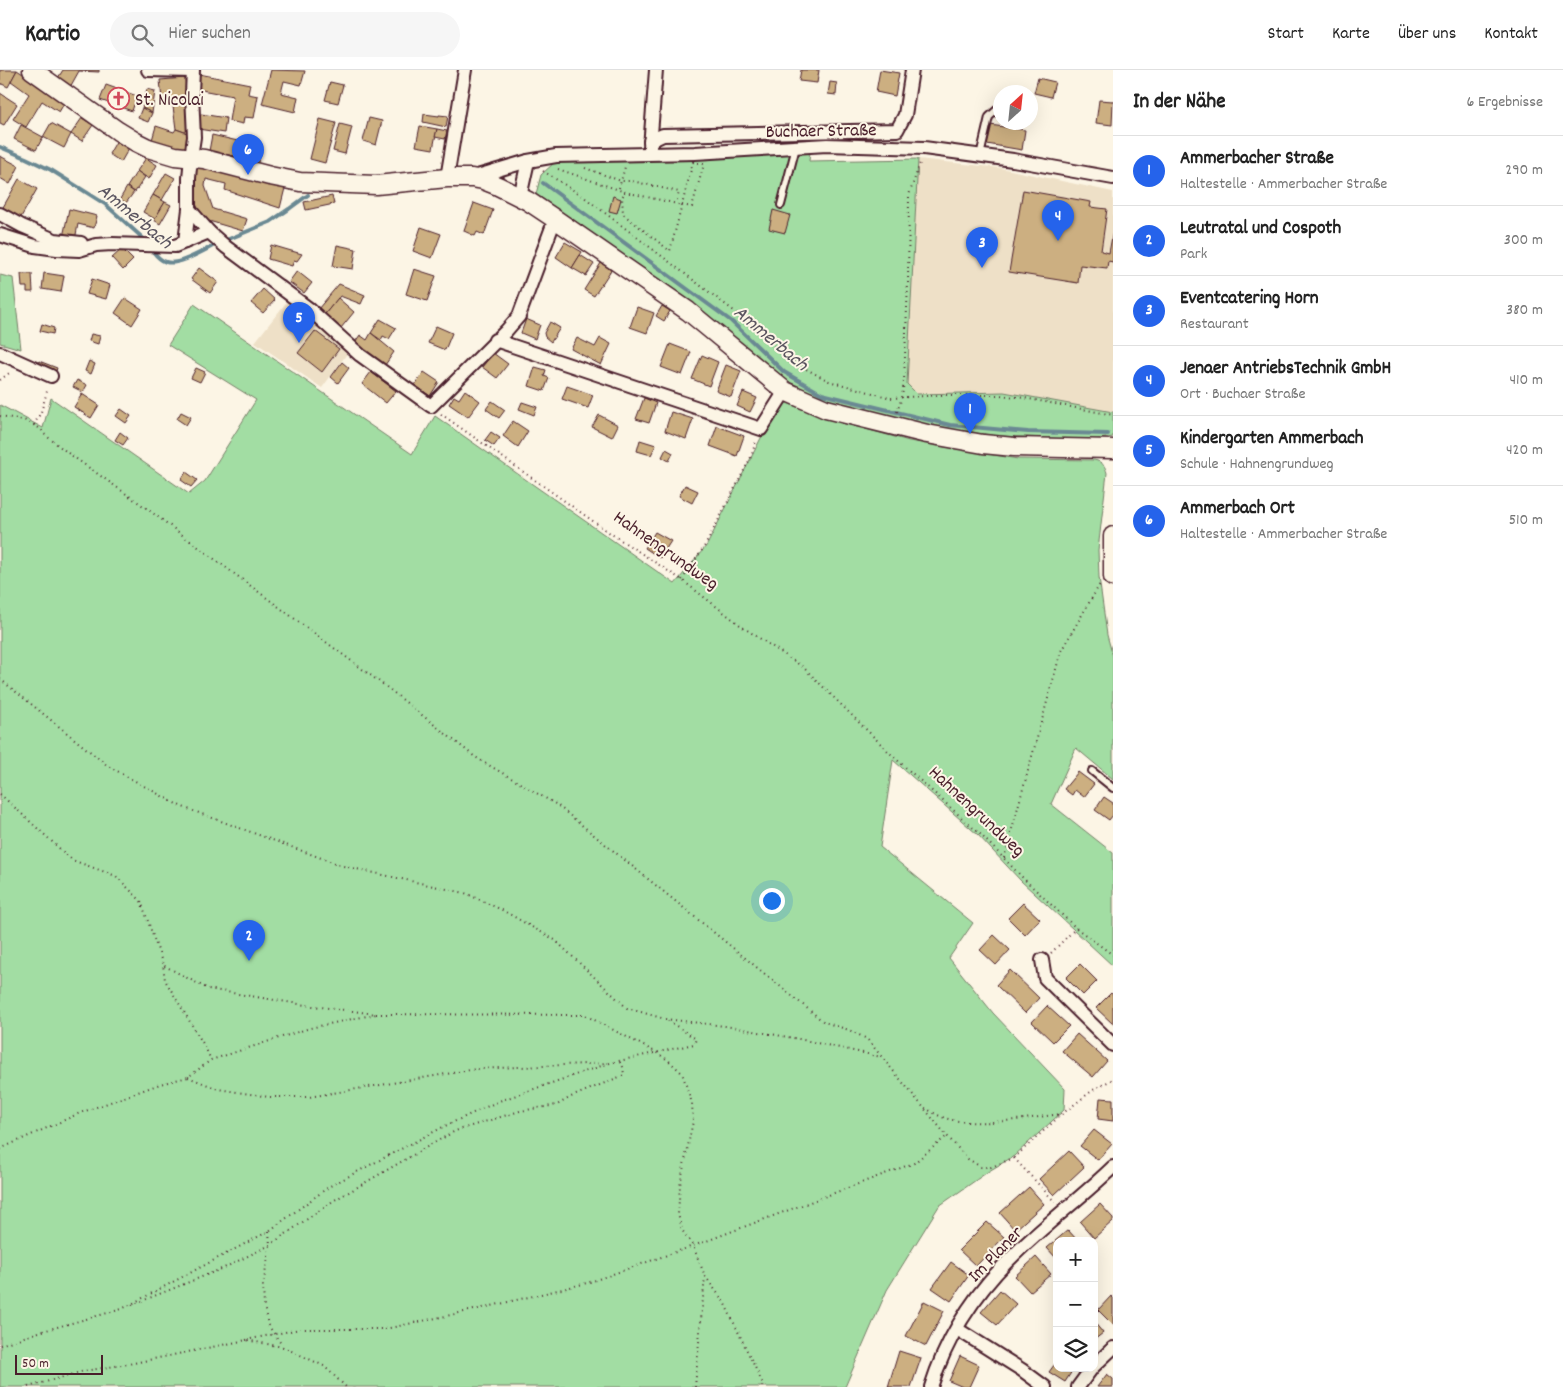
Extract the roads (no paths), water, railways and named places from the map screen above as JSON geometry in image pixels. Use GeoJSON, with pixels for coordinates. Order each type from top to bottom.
{"type":"FeatureCollection","features":[{"type":"Feature","properties":{"kind":"main road"},"geometry":{"type":"LineString","coordinates":[[43,72],[118,131],[148,148],[175,156],[190,157],[294,182],[312,184],[376,185],[447,178],[483,180],[520,197],[555,219],[688,311],[785,391],[842,414],[983,444],[1014,447],[1113,449]]}},
{"type":"Feature","properties":{"kind":"main road"},"geometry":{"type":"LineString","coordinates":[[1108,578],[1113,536]]}},
{"type":"Feature","properties":{"kind":"street"},"geometry":{"type":"LineString","coordinates":[[148,70],[192,70],[194,138],[190,157],[189,209],[185,242]]}},
{"type":"Feature","properties":{"kind":"street"},"geometry":{"type":"LineString","coordinates":[[447,178],[465,70]]}},
{"type":"Feature","properties":{"kind":"street"},"geometry":{"type":"LineString","coordinates":[[650,147],[656,70]]}},
{"type":"Feature","properties":{"kind":"street","name":"Buchaer Straße"},"geometry":{"type":"LineString","coordinates":[[650,147],[663,135],[897,130],[905,115],[912,70]]}},
{"type":"Feature","properties":{"kind":"street","name":"Buchaer Straße"},"geometry":{"type":"LineString","coordinates":[[472,178],[528,161],[556,156],[650,147],[695,153],[827,145],[924,148],[1013,160],[1113,178]]}},
{"type":"Feature","properties":{"kind":"street"},"geometry":{"type":"LineString","coordinates":[[520,197],[528,161]]}},
{"type":"Feature","properties":{"kind":"street"},"geometry":{"type":"LineString","coordinates":[[189,209],[212,235],[226,247],[308,308],[360,355],[431,406],[519,316],[555,219]]}},
{"type":"Feature","properties":{"kind":"street"},"geometry":{"type":"LineString","coordinates":[[0,214],[55,240],[96,245],[148,244],[175,246],[212,235]]}},
{"type":"Feature","properties":{"kind":"street"},"geometry":{"type":"LineString","coordinates":[[0,235],[35,246],[57,249],[79,250],[96,245]]}},
{"type":"Feature","properties":{"kind":"street"},"geometry":{"type":"LineString","coordinates":[[495,340],[761,429],[785,391]]}},
{"type":"Feature","properties":{"kind":"street"},"geometry":{"type":"LineString","coordinates":[[0,353],[51,376]]}},
{"type":"Feature","properties":{"kind":"street"},"geometry":{"type":"LineString","coordinates":[[1042,960],[1045,978],[1113,1045]]}},
{"type":"Feature","properties":{"kind":"street","name":"Im Planer"},"geometry":{"type":"LineString","coordinates":[[931,1387],[940,1362],[957,1329],[981,1290],[1016,1252],[1064,1212],[1113,1167]]}},
{"type":"Feature","properties":{"kind":"street"},"geometry":{"type":"LineString","coordinates":[[957,1329],[1022,1370],[1045,1387]]}},
{"type":"Feature","properties":{"kind":"street"},"geometry":{"type":"LineString","coordinates":[[1098,1362],[1113,1348]]}},
{"type":"Feature","properties":{"kind":"street"},"geometry":{"type":"LineString","coordinates":[[1078,1387],[1089,1372]]}},
{"type":"Feature","properties":{"kind":"lane"},"geometry":{"type":"LineString","coordinates":[[980,156],[989,117],[993,113]]}},
{"type":"Feature","properties":{"kind":"lane"},"geometry":{"type":"LineString","coordinates":[[781,205],[796,147]]}},
{"type":"Feature","properties":{"kind":"lane"},"geometry":{"type":"LineString","coordinates":[[1092,771],[1113,788]]}},
{"type":"Feature","properties":{"kind":"waterway","name":"Ammerbach"},"geometry":{"type":"LineString","coordinates":[[0,147],[51,170],[105,204],[146,241]]}},
{"type":"Feature","properties":{"kind":"waterway","name":"Ammerbach"},"geometry":{"type":"LineString","coordinates":[[543,183],[731,321],[784,372],[822,394],[950,425],[1028,432],[1108,434]]}},
{"type":"Feature","properties":{"kind":"waterway","name":"Ammerbach"},"geometry":{"type":"LineString","coordinates":[[224,241],[270,222],[308,195]]}},
{"type":"Feature","properties":{"kind":"waterway","name":"Ammerbach"},"geometry":{"type":"LineString","coordinates":[[151,249],[161,260],[171,263],[184,260],[217,244]]}},
{"type":"Feature","properties":{"kind":"place","name":"St. Nicolai"},"geometry":{"type":"Point","coordinates":[119,98]}},
{"type":"Feature","properties":{"kind":"place","name":"Ammerbach Ort"},"geometry":{"type":"Point","coordinates":[248,175]}},
{"type":"Feature","properties":{"kind":"place","name":"Jenaer AntriebsTechnik GmbH"},"geometry":{"type":"Point","coordinates":[1058,241]}},
{"type":"Feature","properties":{"kind":"place","name":"Eventcatering Horn"},"geometry":{"type":"Point","coordinates":[982,268]}},
{"type":"Feature","properties":{"kind":"place","name":"Kindergarten Ammerbach"},"geometry":{"type":"Point","coordinates":[299,343]}},
{"type":"Feature","properties":{"kind":"place","name":"Ammerbacher Straße"},"geometry":{"type":"Point","coordinates":[970,434]}},
{"type":"Feature","properties":{"kind":"place","name":"Leutratal und Cospoth"},"geometry":{"type":"Point","coordinates":[249,961]}}]}
